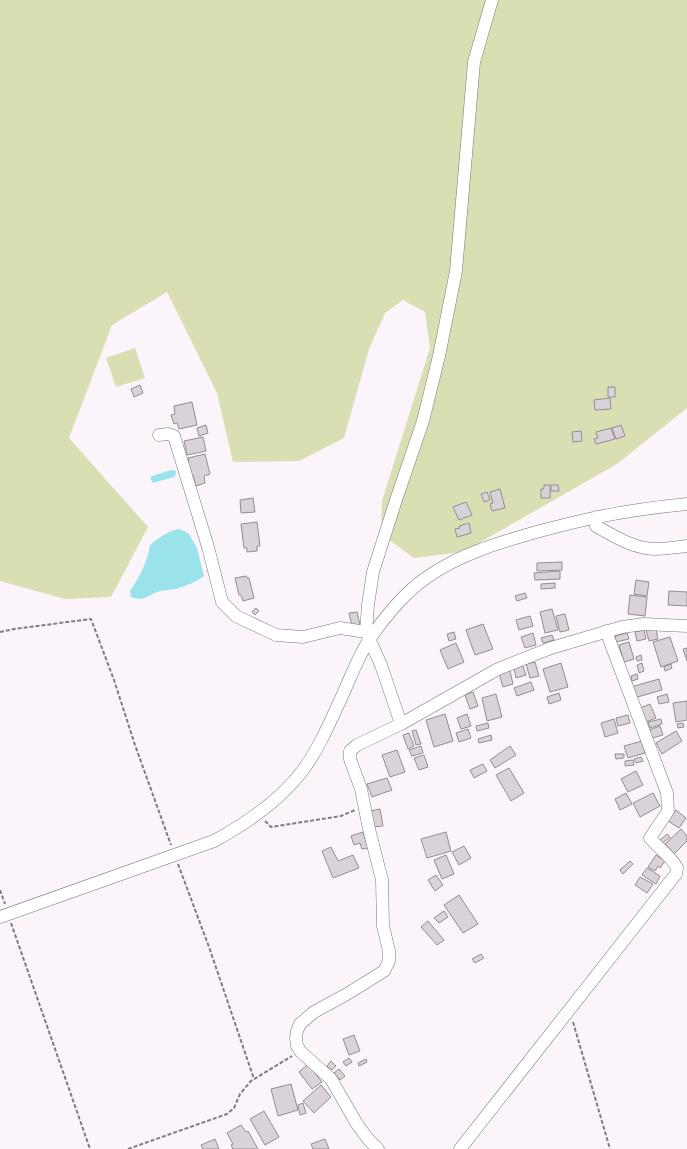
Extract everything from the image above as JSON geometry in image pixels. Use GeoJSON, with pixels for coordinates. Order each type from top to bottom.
{"type":"FeatureCollection","features":[{"type":"Feature","properties":{"kind":"street"},"geometry":{"type":"LineString","coordinates":[[4,916],[214,841],[258,814],[280,795],[302,770],[316,750],[329,725],[367,636],[373,572],[423,421],[456,271],[474,62],[492,0]]}},
{"type":"Feature","properties":{"kind":"street"},"geometry":{"type":"LineString","coordinates":[[159,435],[168,434],[174,436],[208,547],[222,602],[236,616],[276,635],[303,637],[340,628],[367,636],[381,665],[402,724]]}},
{"type":"Feature","properties":{"kind":"street"},"geometry":{"type":"LineString","coordinates":[[367,636],[408,593],[425,578],[450,563],[471,553],[517,538],[596,517],[642,509],[687,504]]}},
{"type":"Feature","properties":{"kind":"street"},"geometry":{"type":"LineString","coordinates":[[596,517],[596,526],[616,538],[634,545],[654,549],[687,546]]}},
{"type":"Feature","properties":{"kind":"street"},"geometry":{"type":"LineString","coordinates":[[378,1149],[368,1139],[357,1124],[331,1079],[301,1052],[297,1046],[296,1038],[300,1024],[314,1012],[384,971],[390,961],[383,926],[382,880],[361,789],[350,759],[350,751],[358,745],[402,724],[498,669],[551,648],[606,631],[644,624],[687,626]]}},
{"type":"Feature","properties":{"kind":"street"},"geometry":{"type":"LineString","coordinates":[[460,1149],[682,867],[657,846],[650,838],[668,811],[667,793],[606,631]]}},
{"type":"Feature","properties":{"kind":"path"},"geometry":{"type":"LineString","coordinates":[[0,632],[91,619],[114,680],[135,745],[174,855],[209,947],[254,1079]]}},
{"type":"Feature","properties":{"kind":"path"},"geometry":{"type":"LineString","coordinates":[[258,814],[271,827],[341,816],[364,807]]}},
{"type":"Feature","properties":{"kind":"path"},"geometry":{"type":"LineString","coordinates":[[0,890],[4,916],[90,1149]]}},
{"type":"Feature","properties":{"kind":"path"},"geometry":{"type":"LineString","coordinates":[[570,1009],[572,1022],[610,1149]]}},
{"type":"Feature","properties":{"kind":"path"},"geometry":{"type":"LineString","coordinates":[[128,1149],[227,1114],[234,1108],[240,1094],[254,1079],[301,1052]]}},
{"type":"Feature","properties":{"kind":"green space"},"geometry":{"type":"Polygon","coordinates":[[[0,0],[687,0],[687,408],[617,464],[463,552],[414,558],[381,534],[382,501],[430,348],[425,312],[403,300],[385,313],[369,349],[344,438],[299,461],[233,462],[217,393],[167,292],[112,325],[69,438],[148,527],[111,597],[65,599],[0,581],[0,0]]]}},
{"type":"Feature","properties":{"kind":"green space"},"geometry":{"type":"Polygon","coordinates":[[[135,348],[145,378],[116,387],[106,358],[135,348]]]}},
{"type":"Feature","properties":{"kind":"water"},"geometry":{"type":"Polygon","coordinates":[[[171,470],[176,471],[174,477],[153,483],[150,478],[152,476],[171,470]]]}},
{"type":"Feature","properties":{"kind":"water"},"geometry":{"type":"Polygon","coordinates":[[[180,529],[189,534],[197,548],[204,576],[194,582],[176,589],[160,591],[140,599],[131,597],[130,591],[143,569],[150,545],[160,537],[180,529]]]}},
{"type":"Feature","properties":{"kind":"building"},"geometry":{"type":"Polygon","coordinates":[[[140,385],[143,393],[134,397],[131,389],[140,385]]]}},
{"type":"Feature","properties":{"kind":"building"},"geometry":{"type":"Polygon","coordinates":[[[608,387],[615,387],[615,397],[608,397],[608,387]]]}},
{"type":"Feature","properties":{"kind":"building"},"geometry":{"type":"Polygon","coordinates":[[[610,398],[611,409],[595,410],[594,400],[610,398]]]}},
{"type":"Feature","properties":{"kind":"building"},"geometry":{"type":"Polygon","coordinates":[[[192,402],[197,425],[179,429],[177,423],[174,424],[171,415],[175,414],[174,406],[192,402]]]}},
{"type":"Feature","properties":{"kind":"building"},"geometry":{"type":"Polygon","coordinates":[[[206,425],[208,433],[199,436],[197,428],[206,425]]]}},
{"type":"Feature","properties":{"kind":"building"},"geometry":{"type":"Polygon","coordinates":[[[621,425],[625,436],[616,439],[612,428],[621,425]]]}},
{"type":"Feature","properties":{"kind":"building"},"geometry":{"type":"Polygon","coordinates":[[[611,428],[615,439],[596,444],[594,439],[598,438],[596,432],[611,428]]]}},
{"type":"Feature","properties":{"kind":"building"},"geometry":{"type":"Polygon","coordinates":[[[581,431],[582,441],[573,442],[572,432],[581,431]]]}},
{"type":"Feature","properties":{"kind":"building"},"geometry":{"type":"Polygon","coordinates":[[[203,437],[206,451],[187,455],[184,441],[203,437]]]}},
{"type":"Feature","properties":{"kind":"building"},"geometry":{"type":"Polygon","coordinates":[[[205,454],[210,474],[204,476],[205,483],[196,486],[193,475],[189,475],[186,462],[189,461],[188,458],[205,454]]]}},
{"type":"Feature","properties":{"kind":"building"},"geometry":{"type":"Polygon","coordinates":[[[544,485],[550,485],[550,498],[541,498],[541,489],[544,489],[544,485]]]}},
{"type":"Feature","properties":{"kind":"building"},"geometry":{"type":"Polygon","coordinates":[[[551,485],[558,485],[559,491],[551,491],[551,485]]]}},
{"type":"Feature","properties":{"kind":"building"},"geometry":{"type":"Polygon","coordinates":[[[500,489],[505,508],[492,511],[490,504],[493,503],[490,492],[500,489]]]}},
{"type":"Feature","properties":{"kind":"building"},"geometry":{"type":"Polygon","coordinates":[[[487,492],[490,500],[484,502],[481,494],[487,492]]]}},
{"type":"Feature","properties":{"kind":"building"},"geometry":{"type":"Polygon","coordinates":[[[253,498],[255,512],[241,513],[240,500],[253,498]]]}},
{"type":"Feature","properties":{"kind":"building"},"geometry":{"type":"Polygon","coordinates":[[[466,502],[472,515],[459,520],[453,507],[466,502]]]}},
{"type":"Feature","properties":{"kind":"building"},"geometry":{"type":"Polygon","coordinates":[[[257,522],[260,546],[257,546],[257,551],[247,552],[247,548],[244,548],[241,524],[257,522]]]}},
{"type":"Feature","properties":{"kind":"building"},"geometry":{"type":"Polygon","coordinates":[[[469,523],[471,533],[457,537],[455,529],[469,523]]]}},
{"type":"Feature","properties":{"kind":"building"},"geometry":{"type":"Polygon","coordinates":[[[562,562],[562,570],[537,571],[537,563],[562,562]]]}},
{"type":"Feature","properties":{"kind":"building"},"geometry":{"type":"Polygon","coordinates":[[[560,571],[560,579],[535,580],[534,573],[560,571]]]}},
{"type":"Feature","properties":{"kind":"building"},"geometry":{"type":"Polygon","coordinates":[[[246,576],[249,578],[254,598],[243,601],[241,595],[239,595],[235,578],[246,576]]]}},
{"type":"Feature","properties":{"kind":"building"},"geometry":{"type":"Polygon","coordinates":[[[636,580],[649,582],[647,596],[634,594],[636,580]]]}},
{"type":"Feature","properties":{"kind":"building"},"geometry":{"type":"Polygon","coordinates":[[[555,583],[555,588],[541,589],[541,584],[555,583]]]}},
{"type":"Feature","properties":{"kind":"building"},"geometry":{"type":"Polygon","coordinates":[[[669,591],[687,592],[687,606],[668,605],[669,591]]]}},
{"type":"Feature","properties":{"kind":"building"},"geometry":{"type":"Polygon","coordinates":[[[525,593],[527,598],[517,601],[515,596],[525,593]]]}},
{"type":"Feature","properties":{"kind":"building"},"geometry":{"type":"Polygon","coordinates":[[[630,595],[647,597],[645,616],[628,614],[630,595]]]}},
{"type":"Feature","properties":{"kind":"building"},"geometry":{"type":"Polygon","coordinates":[[[256,608],[259,611],[255,615],[252,612],[256,608]]]}},
{"type":"Feature","properties":{"kind":"building"},"geometry":{"type":"Polygon","coordinates":[[[552,609],[558,630],[545,633],[540,612],[552,609]]]}},
{"type":"Feature","properties":{"kind":"building"},"geometry":{"type":"Polygon","coordinates":[[[357,612],[360,625],[352,626],[349,613],[357,612]]]}},
{"type":"Feature","properties":{"kind":"building"},"geometry":{"type":"Polygon","coordinates":[[[565,614],[569,630],[560,632],[556,616],[565,614]]]}},
{"type":"Feature","properties":{"kind":"building"},"geometry":{"type":"Polygon","coordinates":[[[530,616],[533,626],[519,630],[516,620],[530,616]]]}},
{"type":"Feature","properties":{"kind":"building"},"geometry":{"type":"Polygon","coordinates":[[[483,624],[493,649],[475,655],[466,630],[483,624]]]}},
{"type":"Feature","properties":{"kind":"building"},"geometry":{"type":"Polygon","coordinates":[[[656,629],[658,639],[649,641],[646,630],[656,629]]]}},
{"type":"Feature","properties":{"kind":"building"},"geometry":{"type":"Polygon","coordinates":[[[644,630],[646,639],[637,641],[635,632],[644,630]]]}},
{"type":"Feature","properties":{"kind":"building"},"geometry":{"type":"Polygon","coordinates":[[[454,632],[456,639],[449,641],[447,634],[454,632]]]}},
{"type":"Feature","properties":{"kind":"building"},"geometry":{"type":"Polygon","coordinates":[[[533,633],[536,645],[525,648],[521,637],[533,633]]]}},
{"type":"Feature","properties":{"kind":"building"},"geometry":{"type":"Polygon","coordinates":[[[627,633],[629,639],[616,642],[615,636],[627,633]]]}},
{"type":"Feature","properties":{"kind":"building"},"geometry":{"type":"Polygon","coordinates":[[[552,635],[554,640],[543,643],[541,638],[552,635]]]}},
{"type":"Feature","properties":{"kind":"building"},"geometry":{"type":"Polygon","coordinates":[[[670,637],[678,661],[661,667],[653,642],[670,637]]]}},
{"type":"Feature","properties":{"kind":"building"},"geometry":{"type":"Polygon","coordinates":[[[629,642],[634,659],[624,662],[619,645],[629,642]]]}},
{"type":"Feature","properties":{"kind":"building"},"geometry":{"type":"Polygon","coordinates":[[[456,643],[464,662],[448,669],[440,650],[456,643]]]}},
{"type":"Feature","properties":{"kind":"building"},"geometry":{"type":"Polygon","coordinates":[[[687,648],[687,661],[683,649],[687,648]]]}},
{"type":"Feature","properties":{"kind":"building"},"geometry":{"type":"Polygon","coordinates":[[[641,655],[642,660],[637,661],[636,657],[641,655]]]}},
{"type":"Feature","properties":{"kind":"building"},"geometry":{"type":"Polygon","coordinates":[[[535,662],[539,676],[530,678],[526,664],[535,662]]]}},
{"type":"Feature","properties":{"kind":"building"},"geometry":{"type":"Polygon","coordinates":[[[561,663],[568,687],[550,692],[543,669],[561,663]]]}},
{"type":"Feature","properties":{"kind":"building"},"geometry":{"type":"Polygon","coordinates":[[[642,663],[644,671],[639,673],[637,665],[642,663]]]}},
{"type":"Feature","properties":{"kind":"building"},"geometry":{"type":"Polygon","coordinates":[[[671,664],[672,668],[665,671],[664,667],[671,664]]]}},
{"type":"Feature","properties":{"kind":"building"},"geometry":{"type":"Polygon","coordinates":[[[523,666],[526,675],[516,678],[514,668],[523,666]]]}},
{"type":"Feature","properties":{"kind":"building"},"geometry":{"type":"Polygon","coordinates":[[[510,671],[513,684],[503,687],[499,673],[510,671]]]}},
{"type":"Feature","properties":{"kind":"building"},"geometry":{"type":"Polygon","coordinates":[[[637,674],[638,679],[632,681],[631,676],[637,674]]]}},
{"type":"Feature","properties":{"kind":"building"},"geometry":{"type":"Polygon","coordinates":[[[659,679],[662,690],[634,698],[631,687],[659,679]]]}},
{"type":"Feature","properties":{"kind":"building"},"geometry":{"type":"Polygon","coordinates":[[[531,682],[534,690],[517,696],[514,688],[531,682]]]}},
{"type":"Feature","properties":{"kind":"building"},"geometry":{"type":"Polygon","coordinates":[[[473,692],[478,706],[470,709],[465,695],[473,692]]]}},
{"type":"Feature","properties":{"kind":"building"},"geometry":{"type":"Polygon","coordinates":[[[559,693],[561,700],[549,704],[547,697],[559,693]]]}},
{"type":"Feature","properties":{"kind":"building"},"geometry":{"type":"Polygon","coordinates":[[[496,694],[502,717],[487,721],[482,698],[496,694]]]}},
{"type":"Feature","properties":{"kind":"building"},"geometry":{"type":"Polygon","coordinates":[[[667,694],[669,702],[659,704],[657,697],[667,694]]]}},
{"type":"Feature","properties":{"kind":"building"},"geometry":{"type":"Polygon","coordinates":[[[687,701],[687,720],[676,722],[673,703],[687,701]]]}},
{"type":"Feature","properties":{"kind":"building"},"geometry":{"type":"Polygon","coordinates":[[[650,704],[656,718],[646,722],[640,708],[650,704]]]}},
{"type":"Feature","properties":{"kind":"building"},"geometry":{"type":"Polygon","coordinates":[[[445,714],[453,741],[434,747],[426,720],[445,714]]]}},
{"type":"Feature","properties":{"kind":"building"},"geometry":{"type":"Polygon","coordinates":[[[467,714],[471,726],[461,729],[457,718],[467,714]]]}},
{"type":"Feature","properties":{"kind":"building"},"geometry":{"type":"Polygon","coordinates":[[[628,715],[630,723],[618,726],[616,718],[628,715]]]}},
{"type":"Feature","properties":{"kind":"building"},"geometry":{"type":"Polygon","coordinates":[[[614,719],[618,733],[605,737],[601,723],[614,719]]]}},
{"type":"Feature","properties":{"kind":"building"},"geometry":{"type":"Polygon","coordinates":[[[661,719],[662,724],[650,728],[648,722],[661,719]]]}},
{"type":"Feature","properties":{"kind":"building"},"geometry":{"type":"Polygon","coordinates":[[[488,723],[489,728],[477,731],[476,726],[488,723]]]}},
{"type":"Feature","properties":{"kind":"building"},"geometry":{"type":"Polygon","coordinates":[[[683,723],[684,727],[678,728],[677,724],[683,723]]]}},
{"type":"Feature","properties":{"kind":"building"},"geometry":{"type":"Polygon","coordinates":[[[660,726],[663,735],[652,738],[649,730],[660,726]]]}},
{"type":"Feature","properties":{"kind":"building"},"geometry":{"type":"Polygon","coordinates":[[[468,729],[471,738],[459,742],[456,733],[468,729]]]}},
{"type":"Feature","properties":{"kind":"building"},"geometry":{"type":"Polygon","coordinates":[[[416,730],[421,744],[416,745],[412,731],[416,730]]]}},
{"type":"Feature","properties":{"kind":"building"},"geometry":{"type":"Polygon","coordinates":[[[676,731],[682,741],[662,754],[656,743],[676,731]]]}},
{"type":"Feature","properties":{"kind":"building"},"geometry":{"type":"Polygon","coordinates":[[[409,733],[414,746],[408,749],[403,735],[409,733]]]}},
{"type":"Feature","properties":{"kind":"building"},"geometry":{"type":"Polygon","coordinates":[[[491,735],[492,740],[479,743],[478,739],[491,735]]]}},
{"type":"Feature","properties":{"kind":"building"},"geometry":{"type":"Polygon","coordinates":[[[642,741],[645,753],[628,758],[624,746],[642,741]]]}},
{"type":"Feature","properties":{"kind":"building"},"geometry":{"type":"Polygon","coordinates":[[[421,746],[423,753],[412,756],[409,750],[421,746]]]}},
{"type":"Feature","properties":{"kind":"building"},"geometry":{"type":"Polygon","coordinates":[[[510,746],[516,755],[495,768],[490,760],[510,746]]]}},
{"type":"Feature","properties":{"kind":"building"},"geometry":{"type":"Polygon","coordinates":[[[397,750],[405,772],[390,777],[382,755],[397,750]]]}},
{"type":"Feature","properties":{"kind":"building"},"geometry":{"type":"Polygon","coordinates":[[[615,754],[624,754],[624,758],[616,759],[615,754]]]}},
{"type":"Feature","properties":{"kind":"building"},"geometry":{"type":"Polygon","coordinates":[[[424,755],[428,767],[419,770],[414,758],[424,755]]]}},
{"type":"Feature","properties":{"kind":"building"},"geometry":{"type":"Polygon","coordinates":[[[641,757],[643,761],[636,763],[634,759],[641,757]]]}},
{"type":"Feature","properties":{"kind":"building"},"geometry":{"type":"Polygon","coordinates":[[[633,760],[634,765],[625,766],[625,761],[633,760]]]}},
{"type":"Feature","properties":{"kind":"building"},"geometry":{"type":"Polygon","coordinates":[[[483,764],[487,771],[474,778],[470,770],[483,764]]]}},
{"type":"Feature","properties":{"kind":"building"},"geometry":{"type":"Polygon","coordinates":[[[509,768],[524,793],[511,801],[496,775],[509,768]]]}},
{"type":"Feature","properties":{"kind":"building"},"geometry":{"type":"Polygon","coordinates":[[[636,771],[643,785],[628,792],[621,779],[636,771]]]}},
{"type":"Feature","properties":{"kind":"building"},"geometry":{"type":"Polygon","coordinates":[[[387,778],[392,790],[372,797],[367,784],[387,778]]]}},
{"type":"Feature","properties":{"kind":"building"},"geometry":{"type":"Polygon","coordinates":[[[626,793],[632,804],[620,810],[615,799],[626,793]]]}},
{"type":"Feature","properties":{"kind":"building"},"geometry":{"type":"Polygon","coordinates":[[[653,793],[660,806],[640,817],[633,803],[653,793]]]}},
{"type":"Feature","properties":{"kind":"building"},"geometry":{"type":"Polygon","coordinates":[[[380,809],[383,826],[373,827],[371,811],[380,809]]]}},
{"type":"Feature","properties":{"kind":"building"},"geometry":{"type":"Polygon","coordinates":[[[676,810],[686,818],[679,828],[668,821],[676,810]]]}},
{"type":"Feature","properties":{"kind":"building"},"geometry":{"type":"Polygon","coordinates":[[[681,829],[687,836],[687,841],[674,854],[665,844],[681,829]]]}},
{"type":"Feature","properties":{"kind":"building"},"geometry":{"type":"Polygon","coordinates":[[[363,832],[368,848],[362,849],[360,843],[354,845],[351,836],[363,832]]]}},
{"type":"Feature","properties":{"kind":"building"},"geometry":{"type":"Polygon","coordinates":[[[446,832],[451,851],[427,858],[421,839],[446,832]]]}},
{"type":"Feature","properties":{"kind":"building"},"geometry":{"type":"Polygon","coordinates":[[[667,834],[670,837],[663,843],[660,840],[667,834]]]}},
{"type":"Feature","properties":{"kind":"building"},"geometry":{"type":"Polygon","coordinates":[[[464,846],[471,858],[459,865],[452,852],[464,846]]]}},
{"type":"Feature","properties":{"kind":"building"},"geometry":{"type":"Polygon","coordinates":[[[331,847],[338,861],[353,855],[359,868],[333,878],[322,851],[331,847]]]}},
{"type":"Feature","properties":{"kind":"building"},"geometry":{"type":"Polygon","coordinates":[[[446,855],[454,874],[442,879],[434,860],[446,855]]]}},
{"type":"Feature","properties":{"kind":"building"},"geometry":{"type":"Polygon","coordinates":[[[656,855],[665,861],[660,868],[658,866],[655,871],[648,867],[656,855]]]}},
{"type":"Feature","properties":{"kind":"building"},"geometry":{"type":"Polygon","coordinates":[[[630,861],[633,864],[623,874],[620,870],[630,861]]]}},
{"type":"Feature","properties":{"kind":"building"},"geometry":{"type":"Polygon","coordinates":[[[647,868],[660,876],[656,884],[642,875],[647,868]]]}},
{"type":"Feature","properties":{"kind":"building"},"geometry":{"type":"Polygon","coordinates":[[[436,875],[443,885],[435,891],[428,880],[436,875]]]}},
{"type":"Feature","properties":{"kind":"building"},"geometry":{"type":"Polygon","coordinates":[[[640,877],[653,884],[647,893],[635,885],[640,877]]]}},
{"type":"Feature","properties":{"kind":"building"},"geometry":{"type":"Polygon","coordinates":[[[459,895],[478,924],[463,933],[444,905],[459,895]]]}},
{"type":"Feature","properties":{"kind":"building"},"geometry":{"type":"Polygon","coordinates":[[[444,911],[448,917],[439,923],[434,918],[444,911]]]}},
{"type":"Feature","properties":{"kind":"building"},"geometry":{"type":"Polygon","coordinates":[[[428,921],[444,940],[437,945],[421,927],[428,921]]]}},
{"type":"Feature","properties":{"kind":"building"},"geometry":{"type":"Polygon","coordinates":[[[481,954],[484,958],[475,963],[472,959],[481,954]]]}},
{"type":"Feature","properties":{"kind":"building"},"geometry":{"type":"Polygon","coordinates":[[[354,1035],[360,1051],[349,1055],[343,1039],[354,1035]]]}},
{"type":"Feature","properties":{"kind":"building"},"geometry":{"type":"Polygon","coordinates":[[[349,1058],[352,1062],[346,1066],[343,1062],[349,1058]]]}},
{"type":"Feature","properties":{"kind":"building"},"geometry":{"type":"Polygon","coordinates":[[[366,1059],[367,1062],[359,1066],[358,1063],[366,1059]]]}},
{"type":"Feature","properties":{"kind":"building"},"geometry":{"type":"Polygon","coordinates":[[[331,1061],[336,1066],[332,1070],[327,1066],[331,1061]]]}},
{"type":"Feature","properties":{"kind":"building"},"geometry":{"type":"Polygon","coordinates":[[[308,1064],[322,1082],[312,1089],[299,1072],[308,1064]]]}},
{"type":"Feature","properties":{"kind":"building"},"geometry":{"type":"Polygon","coordinates":[[[339,1069],[345,1076],[340,1080],[334,1073],[339,1069]]]}},
{"type":"Feature","properties":{"kind":"building"},"geometry":{"type":"Polygon","coordinates":[[[291,1084],[298,1110],[278,1116],[271,1089],[291,1084]]]}},
{"type":"Feature","properties":{"kind":"building"},"geometry":{"type":"Polygon","coordinates":[[[321,1085],[331,1097],[314,1113],[303,1101],[321,1085]]]}},
{"type":"Feature","properties":{"kind":"building"},"geometry":{"type":"Polygon","coordinates":[[[303,1103],[306,1113],[300,1115],[298,1105],[303,1103]]]}},
{"type":"Feature","properties":{"kind":"building"},"geometry":{"type":"Polygon","coordinates":[[[264,1111],[279,1137],[265,1145],[250,1119],[264,1111]]]}},
{"type":"Feature","properties":{"kind":"building"},"geometry":{"type":"Polygon","coordinates":[[[241,1125],[246,1132],[248,1131],[258,1149],[233,1149],[231,1145],[233,1144],[227,1133],[241,1125]]]}},
{"type":"Feature","properties":{"kind":"building"},"geometry":{"type":"Polygon","coordinates":[[[215,1139],[219,1149],[203,1149],[201,1145],[215,1139]]]}},
{"type":"Feature","properties":{"kind":"building"},"geometry":{"type":"Polygon","coordinates":[[[325,1139],[329,1149],[313,1149],[311,1144],[325,1139]]]}}]}
